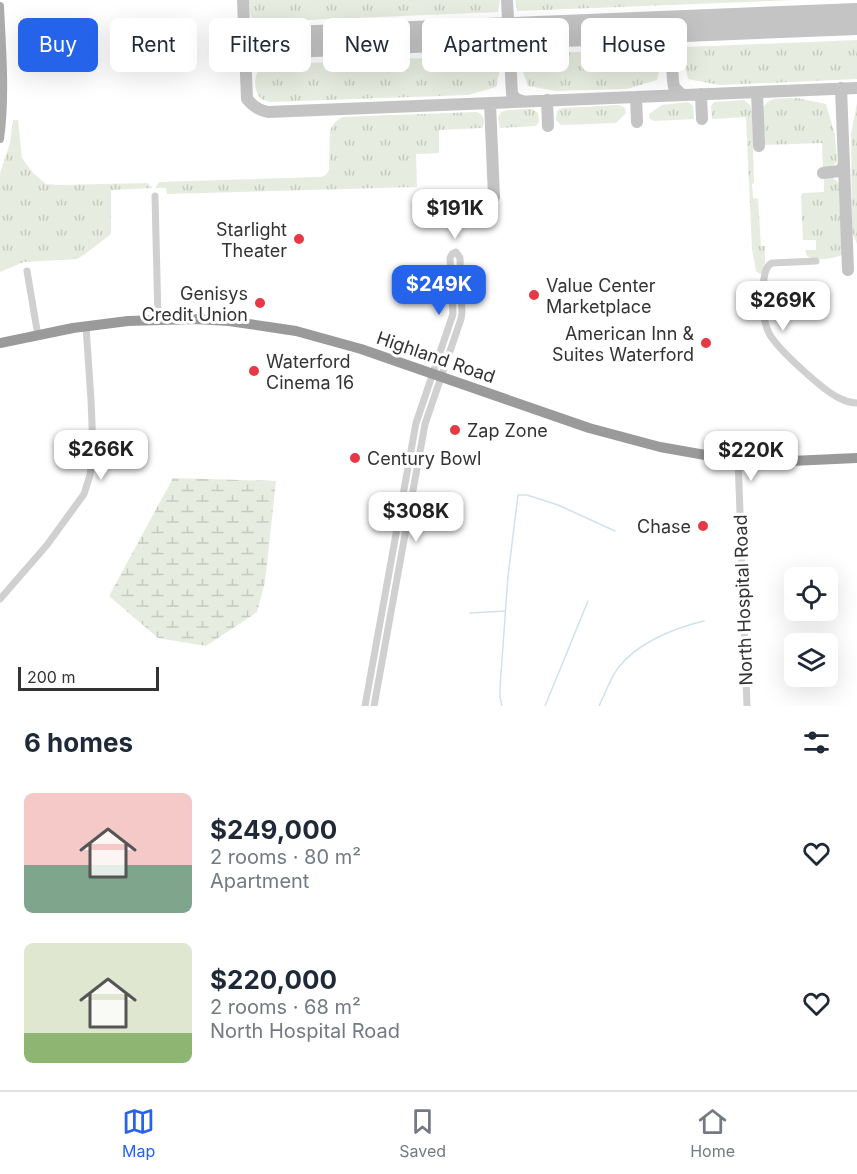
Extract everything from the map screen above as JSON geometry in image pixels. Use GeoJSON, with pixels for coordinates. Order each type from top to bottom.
{"type":"FeatureCollection","features":[{"type":"Feature","properties":{"kind":"highway","name":"Highland Road"},"geometry":{"type":"LineString","coordinates":[[0,343],[86,326],[128,321],[158,319],[229,321],[296,331],[361,349],[622,438],[671,450],[738,458],[791,460],[857,458]]}},
{"type":"Feature","properties":{"kind":"main road"},"geometry":{"type":"LineString","coordinates":[[0,6],[3,116],[0,139]]}},
{"type":"Feature","properties":{"kind":"street"},"geometry":{"type":"LineString","coordinates":[[155,196],[158,319]]}},
{"type":"Feature","properties":{"kind":"street"},"geometry":{"type":"LineString","coordinates":[[365,706],[415,428],[437,375],[460,323],[462,313],[460,258],[456,252],[450,258],[453,314],[437,375],[425,424],[374,706]]}},
{"type":"Feature","properties":{"kind":"street"},"geometry":{"type":"LineString","coordinates":[[816,261],[768,265],[763,285],[765,324],[772,339],[821,386],[840,399],[857,403]]}},
{"type":"Feature","properties":{"kind":"street"},"geometry":{"type":"LineString","coordinates":[[27,271],[38,336]]}},
{"type":"Feature","properties":{"kind":"street"},"geometry":{"type":"LineString","coordinates":[[0,599],[47,545],[84,494],[90,475],[93,448],[86,326]]}},
{"type":"Feature","properties":{"kind":"street","name":"North Hospital Road"},"geometry":{"type":"LineString","coordinates":[[738,458],[747,706]]}},
{"type":"Feature","properties":{"kind":"green space"},"geometry":{"type":"Polygon","coordinates":[[[249,0],[500,0],[498,12],[311,20],[252,18],[249,0]]]}},
{"type":"Feature","properties":{"kind":"green space"},"geometry":{"type":"Polygon","coordinates":[[[515,0],[794,0],[517,11],[515,0]]]}},
{"type":"Feature","properties":{"kind":"green space"},"geometry":{"type":"Polygon","coordinates":[[[857,40],[857,79],[719,85],[688,79],[687,47],[857,40]]]}},
{"type":"Feature","properties":{"kind":"green space"},"geometry":{"type":"Polygon","coordinates":[[[569,52],[581,52],[581,72],[659,72],[657,80],[627,89],[556,91],[528,86],[523,72],[569,72],[569,52]]]}},
{"type":"Feature","properties":{"kind":"green space"},"geometry":{"type":"Polygon","coordinates":[[[422,58],[422,72],[499,72],[496,87],[468,95],[270,102],[261,99],[255,86],[258,72],[311,72],[311,63],[323,62],[323,72],[410,72],[410,59],[422,58]]]}},
{"type":"Feature","properties":{"kind":"green space"},"geometry":{"type":"Polygon","coordinates":[[[797,98],[826,104],[835,135],[837,162],[832,167],[823,168],[822,143],[764,145],[763,109],[765,105],[772,100],[797,98]]]}},
{"type":"Feature","properties":{"kind":"green space"},"geometry":{"type":"Polygon","coordinates":[[[744,100],[750,105],[752,112],[753,198],[758,199],[761,246],[765,246],[765,263],[760,274],[756,271],[752,249],[746,117],[712,119],[711,106],[714,102],[744,100]]]}},
{"type":"Feature","properties":{"kind":"green space"},"geometry":{"type":"Polygon","coordinates":[[[688,102],[693,106],[694,119],[654,121],[649,118],[649,114],[662,105],[688,102]]]}},
{"type":"Feature","properties":{"kind":"green space"},"geometry":{"type":"Polygon","coordinates":[[[857,103],[857,244],[852,231],[851,134],[857,103]]]}},
{"type":"Feature","properties":{"kind":"green space"},"geometry":{"type":"Polygon","coordinates":[[[619,105],[625,108],[626,113],[616,123],[561,125],[556,120],[557,111],[562,108],[619,105]]]}},
{"type":"Feature","properties":{"kind":"green space"},"geometry":{"type":"Polygon","coordinates":[[[532,109],[538,113],[539,122],[536,126],[500,128],[498,118],[501,112],[532,109]]]}},
{"type":"Feature","properties":{"kind":"green space"},"geometry":{"type":"Polygon","coordinates":[[[476,112],[484,118],[482,128],[439,130],[439,153],[416,154],[417,187],[167,194],[166,188],[156,188],[159,182],[321,177],[329,170],[330,131],[338,119],[476,112]]]}},
{"type":"Feature","properties":{"kind":"green space"},"geometry":{"type":"Polygon","coordinates":[[[13,120],[18,120],[22,158],[33,173],[46,184],[148,183],[152,188],[111,190],[111,234],[77,259],[24,262],[0,272],[0,173],[10,143],[13,120]]]}},
{"type":"Feature","properties":{"kind":"green space"},"geometry":{"type":"Polygon","coordinates":[[[824,178],[833,178],[839,183],[842,255],[819,259],[810,258],[805,250],[816,250],[816,240],[803,240],[801,195],[824,192],[824,178]]]}},
{"type":"Feature","properties":{"kind":"green space"},"geometry":{"type":"Polygon","coordinates":[[[173,478],[276,481],[265,582],[257,612],[206,646],[158,638],[109,596],[173,478]]]}},
{"type":"Feature","properties":{"kind":"waterway"},"geometry":{"type":"LineString","coordinates":[[502,706],[500,687],[508,576],[518,495],[527,495],[558,505],[615,531]]}},
{"type":"Feature","properties":{"kind":"waterway"},"geometry":{"type":"LineString","coordinates":[[545,706],[588,601]]}},
{"type":"Feature","properties":{"kind":"waterway"},"geometry":{"type":"LineString","coordinates":[[470,613],[505,611]]}},
{"type":"Feature","properties":{"kind":"waterway"},"geometry":{"type":"LineString","coordinates":[[599,706],[615,672],[635,651],[669,632],[704,621]]}},
{"type":"Feature","properties":{"kind":"taxiway"},"geometry":{"type":"LineString","coordinates":[[243,0],[247,99],[257,108],[268,112],[857,88]]}},
{"type":"Feature","properties":{"kind":"taxiway"},"geometry":{"type":"LineString","coordinates":[[507,0],[512,94],[516,99],[522,101]]}},
{"type":"Feature","properties":{"kind":"taxiway"},"geometry":{"type":"LineString","coordinates":[[673,72],[674,87],[682,95]]}},
{"type":"Feature","properties":{"kind":"taxiway"},"geometry":{"type":"LineString","coordinates":[[841,88],[848,270]]}},
{"type":"Feature","properties":{"kind":"taxiway"},"geometry":{"type":"LineString","coordinates":[[757,92],[759,146]]}},
{"type":"Feature","properties":{"kind":"taxiway"},"geometry":{"type":"LineString","coordinates":[[701,94],[702,119]]}},
{"type":"Feature","properties":{"kind":"taxiway"},"geometry":{"type":"LineString","coordinates":[[636,97],[637,122]]}},
{"type":"Feature","properties":{"kind":"taxiway"},"geometry":{"type":"LineString","coordinates":[[547,100],[548,126]]}},
{"type":"Feature","properties":{"kind":"taxiway"},"geometry":{"type":"LineString","coordinates":[[490,103],[494,197]]}},
{"type":"Feature","properties":{"kind":"taxiway"},"geometry":{"type":"LineString","coordinates":[[823,173],[839,171],[844,162]]}},
{"type":"Feature","properties":{"kind":"runway"},"geometry":{"type":"LineString","coordinates":[[311,41],[857,19]]}},
{"type":"Feature","properties":{"kind":"place","name":"Starlight Theater"},"geometry":{"type":"Point","coordinates":[299,239]}},
{"type":"Feature","properties":{"kind":"place","name":"Value Center Marketplace"},"geometry":{"type":"Point","coordinates":[534,295]}},
{"type":"Feature","properties":{"kind":"place","name":"Genisys Credit Union"},"geometry":{"type":"Point","coordinates":[260,303]}},
{"type":"Feature","properties":{"kind":"place","name":"American Inn & Suites Waterford"},"geometry":{"type":"Point","coordinates":[706,343]}},
{"type":"Feature","properties":{"kind":"place","name":"Waterford Cinema 16"},"geometry":{"type":"Point","coordinates":[254,371]}},
{"type":"Feature","properties":{"kind":"place","name":"Zap Zone"},"geometry":{"type":"Point","coordinates":[455,430]}},
{"type":"Feature","properties":{"kind":"place","name":"Century Bowl"},"geometry":{"type":"Point","coordinates":[355,458]}},
{"type":"Feature","properties":{"kind":"place","name":"Chase"},"geometry":{"type":"Point","coordinates":[703,526]}}]}
